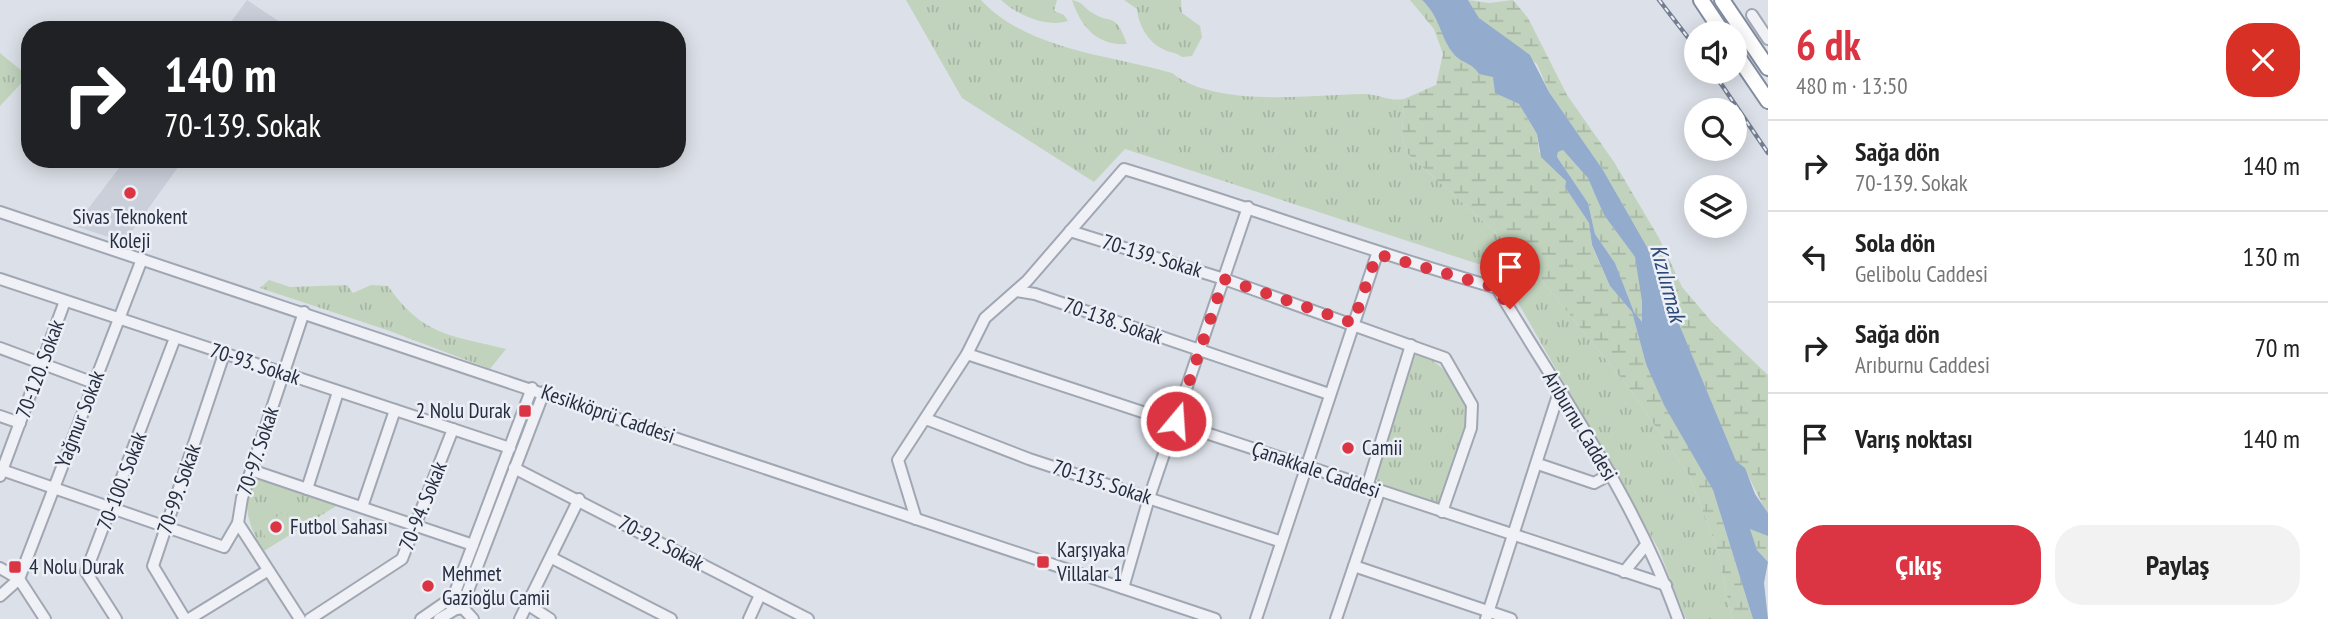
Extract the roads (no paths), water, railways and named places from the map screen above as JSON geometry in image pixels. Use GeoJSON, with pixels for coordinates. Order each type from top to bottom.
{"type":"FeatureCollection","features":[{"type":"Feature","properties":{"kind":"highway"},"geometry":{"type":"LineString","coordinates":[[1700,0],[1715,21]]}},
{"type":"Feature","properties":{"kind":"highway"},"geometry":{"type":"LineString","coordinates":[[1722,0],[1768,68]]}},
{"type":"Feature","properties":{"kind":"highway"},"geometry":{"type":"LineString","coordinates":[[1747,70],[1768,101]]}},
{"type":"Feature","properties":{"kind":"street"},"geometry":{"type":"LineString","coordinates":[[1752,15],[1768,39]]}},
{"type":"Feature","properties":{"kind":"street","name":"Arıburnu Caddesi"},"geometry":{"type":"LineString","coordinates":[[1070,231],[1124,169],[1248,207],[1377,254],[1497,288],[1611,474],[1666,585],[1678,619]]}},
{"type":"Feature","properties":{"kind":"street"},"geometry":{"type":"LineString","coordinates":[[1123,588],[1149,498],[1248,207]]}},
{"type":"Feature","properties":{"kind":"street","name":"Kesikköprü Caddesi"},"geometry":{"type":"LineString","coordinates":[[0,212],[1215,619]]}},
{"type":"Feature","properties":{"kind":"street"},"geometry":{"type":"LineString","coordinates":[[916,519],[898,460],[967,354],[985,318],[1016,291],[1070,231]]}},
{"type":"Feature","properties":{"kind":"street","name":"70-139. Sokak"},"geometry":{"type":"LineString","coordinates":[[1070,231],[1224,279],[1445,358],[1472,405],[1471,428],[1442,512]]}},
{"type":"Feature","properties":{"kind":"street"},"geometry":{"type":"LineString","coordinates":[[1255,619],[1377,254]]}},
{"type":"Feature","properties":{"kind":"street","name":"Yağmur Sokak"},"geometry":{"type":"LineString","coordinates":[[19,579],[142,259]]}},
{"type":"Feature","properties":{"kind":"street","name":"70-93. Sokak"},"geometry":{"type":"LineString","coordinates":[[0,279],[510,448]]}},
{"type":"Feature","properties":{"kind":"street","name":"70-138. Sokak"},"geometry":{"type":"LineString","coordinates":[[1016,291],[1035,294],[1329,394]]}},
{"type":"Feature","properties":{"kind":"street","name":"70-120. Sokak"},"geometry":{"type":"LineString","coordinates":[[1,473],[65,301]]}},
{"type":"Feature","properties":{"kind":"street","name":"70-97. Sokak"},"geometry":{"type":"LineString","coordinates":[[300,619],[238,523],[242,498],[303,312]]}},
{"type":"Feature","properties":{"kind":"street","name":"70-100. Sokak"},"geometry":{"type":"LineString","coordinates":[[116,619],[86,572],[176,338]]}},
{"type":"Feature","properties":{"kind":"street"},"geometry":{"type":"LineString","coordinates":[[1367,487],[1411,345]]}},
{"type":"Feature","properties":{"kind":"street"},"geometry":{"type":"LineString","coordinates":[[0,348],[94,383]]}},
{"type":"Feature","properties":{"kind":"street","name":"70-99. Sokak"},"geometry":{"type":"LineString","coordinates":[[187,619],[153,566],[224,354]]}},
{"type":"Feature","properties":{"kind":"street","name":"Çanakkale Caddesi"},"geometry":{"type":"LineString","coordinates":[[967,354],[1666,585]]}},
{"type":"Feature","properties":{"kind":"street"},"geometry":{"type":"LineString","coordinates":[[421,619],[457,602],[473,545],[532,388]]}},
{"type":"Feature","properties":{"kind":"street"},"geometry":{"type":"LineString","coordinates":[[307,489],[338,391]]}},
{"type":"Feature","properties":{"kind":"street"},"geometry":{"type":"LineString","coordinates":[[1488,616],[1559,392]]}},
{"type":"Feature","properties":{"kind":"street"},"geometry":{"type":"LineString","coordinates":[[439,619],[457,602],[544,393]]}},
{"type":"Feature","properties":{"kind":"street"},"geometry":{"type":"LineString","coordinates":[[362,507],[395,410]]}},
{"type":"Feature","properties":{"kind":"street"},"geometry":{"type":"LineString","coordinates":[[0,416],[20,423]]}},
{"type":"Feature","properties":{"kind":"street","name":"70-135. Sokak"},"geometry":{"type":"LineString","coordinates":[[926,419],[1018,455],[1279,541]]}},
{"type":"Feature","properties":{"kind":"street","name":"70-94. Sokak"},"geometry":{"type":"LineString","coordinates":[[310,619],[402,559],[453,429]]}},
{"type":"Feature","properties":{"kind":"street"},"geometry":{"type":"LineString","coordinates":[[1538,464],[1594,483],[1611,474]]}},
{"type":"Feature","properties":{"kind":"street","name":"70-92. Sokak"},"geometry":{"type":"LineString","coordinates":[[514,468],[809,618]]}},
{"type":"Feature","properties":{"kind":"street"},"geometry":{"type":"LineString","coordinates":[[251,470],[473,545]]}},
{"type":"Feature","properties":{"kind":"street"},"geometry":{"type":"LineString","coordinates":[[1,473],[224,547],[238,523]]}},
{"type":"Feature","properties":{"kind":"street"},"geometry":{"type":"LineString","coordinates":[[1336,619],[1379,492]]}},
{"type":"Feature","properties":{"kind":"street"},"geometry":{"type":"LineString","coordinates":[[520,619],[530,606],[579,499]]}},
{"type":"Feature","properties":{"kind":"street"},"geometry":{"type":"LineString","coordinates":[[1624,572],[1646,545]]}},
{"type":"Feature","properties":{"kind":"street"},"geometry":{"type":"LineString","coordinates":[[552,558],[671,619]]}},
{"type":"Feature","properties":{"kind":"street"},"geometry":{"type":"LineString","coordinates":[[1354,566],[1488,616],[1511,619]]}},
{"type":"Feature","properties":{"kind":"street"},"geometry":{"type":"LineString","coordinates":[[0,568],[19,579],[45,619]]}},
{"type":"Feature","properties":{"kind":"street"},"geometry":{"type":"LineString","coordinates":[[187,619],[267,571]]}},
{"type":"Feature","properties":{"kind":"street"},"geometry":{"type":"LineString","coordinates":[[0,596],[19,579]]}},
{"type":"Feature","properties":{"kind":"street"},"geometry":{"type":"LineString","coordinates":[[749,619],[760,595]]}},
{"type":"Feature","properties":{"kind":"street"},"geometry":{"type":"LineString","coordinates":[[457,602],[473,619]]}},
{"type":"Feature","properties":{"kind":"street"},"geometry":{"type":"LineString","coordinates":[[530,606],[550,619]]}},
{"type":"Feature","properties":{"kind":"water","name":"Kızılırmak"},"geometry":{"type":"Polygon","coordinates":[[[1422,0],[1468,0],[1479,18],[1530,55],[1549,92],[1603,170],[1647,247],[1736,461],[1745,468],[1755,494],[1768,513],[1768,536],[1750,529],[1757,550],[1768,562],[1764,583],[1768,619],[1753,619],[1713,490],[1664,405],[1646,364],[1632,312],[1610,286],[1592,245],[1589,223],[1565,187],[1566,181],[1541,157],[1537,134],[1519,104],[1495,93],[1493,77],[1479,74],[1456,56],[1422,0]],[[1563,150],[1558,152],[1557,157],[1588,203],[1595,234],[1615,263],[1634,312],[1642,322],[1642,301],[1635,257],[1604,215],[1588,178],[1563,150]]]}},
{"type":"Feature","properties":{"kind":"railway"},"geometry":{"type":"LineString","coordinates":[[1659,0],[1684,32]]}},
{"type":"Feature","properties":{"kind":"railway"},"geometry":{"type":"LineString","coordinates":[[1721,84],[1768,153]]}},
{"type":"Feature","properties":{"kind":"place","name":"Sivas Teknokent Koleji"},"geometry":{"type":"Point","coordinates":[130,193]}},
{"type":"Feature","properties":{"kind":"place","name":"2 Nolu Durak"},"geometry":{"type":"Point","coordinates":[525,411]}},
{"type":"Feature","properties":{"kind":"place","name":"Camii"},"geometry":{"type":"Point","coordinates":[1348,448]}},
{"type":"Feature","properties":{"kind":"place","name":"Futbol Sahası"},"geometry":{"type":"Point","coordinates":[276,527]}},
{"type":"Feature","properties":{"kind":"place","name":"Karşıyaka Villalar 1"},"geometry":{"type":"Point","coordinates":[1043,562]}},
{"type":"Feature","properties":{"kind":"place","name":"4 Nolu Durak"},"geometry":{"type":"Point","coordinates":[15,567]}},
{"type":"Feature","properties":{"kind":"place","name":"Mehmet Gazioğlu Camii"},"geometry":{"type":"Point","coordinates":[428,586]}}]}
